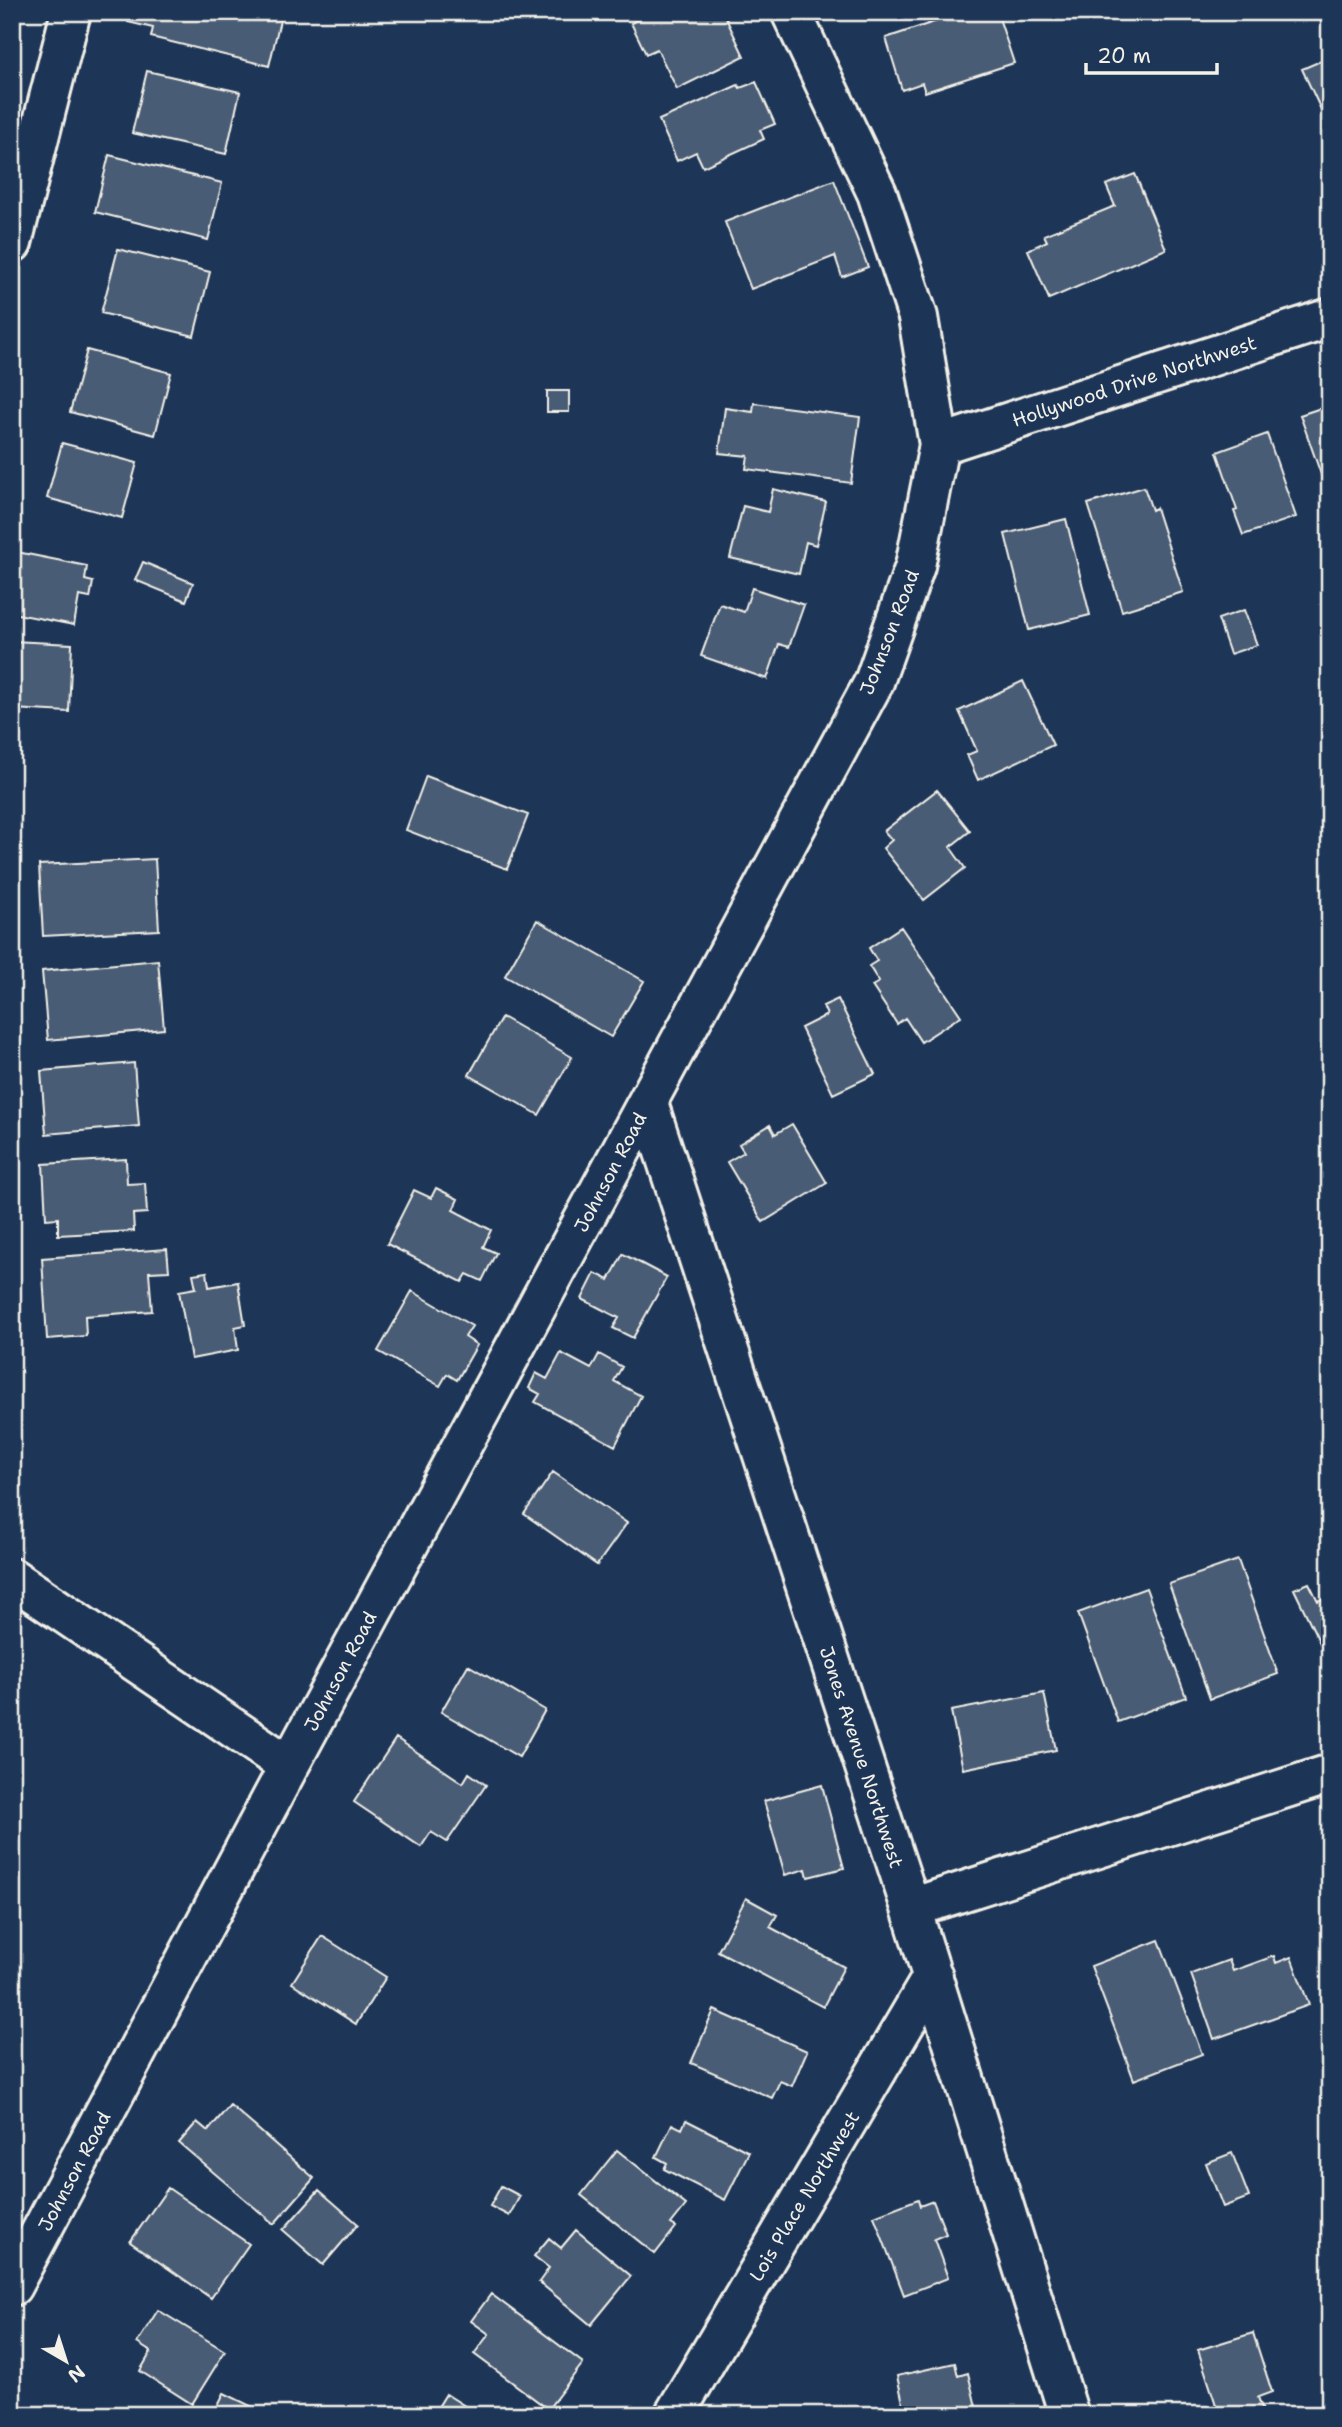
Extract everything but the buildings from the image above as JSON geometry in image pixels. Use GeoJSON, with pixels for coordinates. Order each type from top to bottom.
{"type":"FeatureCollection","features":[{"type":"Feature","properties":{"kind":"street"},"geometry":{"type":"LineString","coordinates":[[12,243],[71,12]]}},
{"type":"Feature","properties":{"kind":"street","name":"Johnson Road"},"geometry":{"type":"LineString","coordinates":[[12,2286],[289,1766],[874,682],[915,566],[939,445],[918,317],[877,193],[790,12]]}},
{"type":"Feature","properties":{"kind":"street","name":"Hollywood Drive Northwest"},"geometry":{"type":"LineString","coordinates":[[939,445],[1330,318]]}},
{"type":"Feature","properties":{"kind":"street","name":"Jones Avenue Northwest"},"geometry":{"type":"LineString","coordinates":[[648,1102],[933,1976],[1069,2415]]}},
{"type":"Feature","properties":{"kind":"street"},"geometry":{"type":"LineString","coordinates":[[12,1578],[289,1766]]}},
{"type":"Feature","properties":{"kind":"street"},"geometry":{"type":"LineString","coordinates":[[911,1908],[1330,1774]]}},
{"type":"Feature","properties":{"kind":"street","name":"Lois Place Northwest"},"geometry":{"type":"LineString","coordinates":[[674,2415],[933,1976]]}}]}
